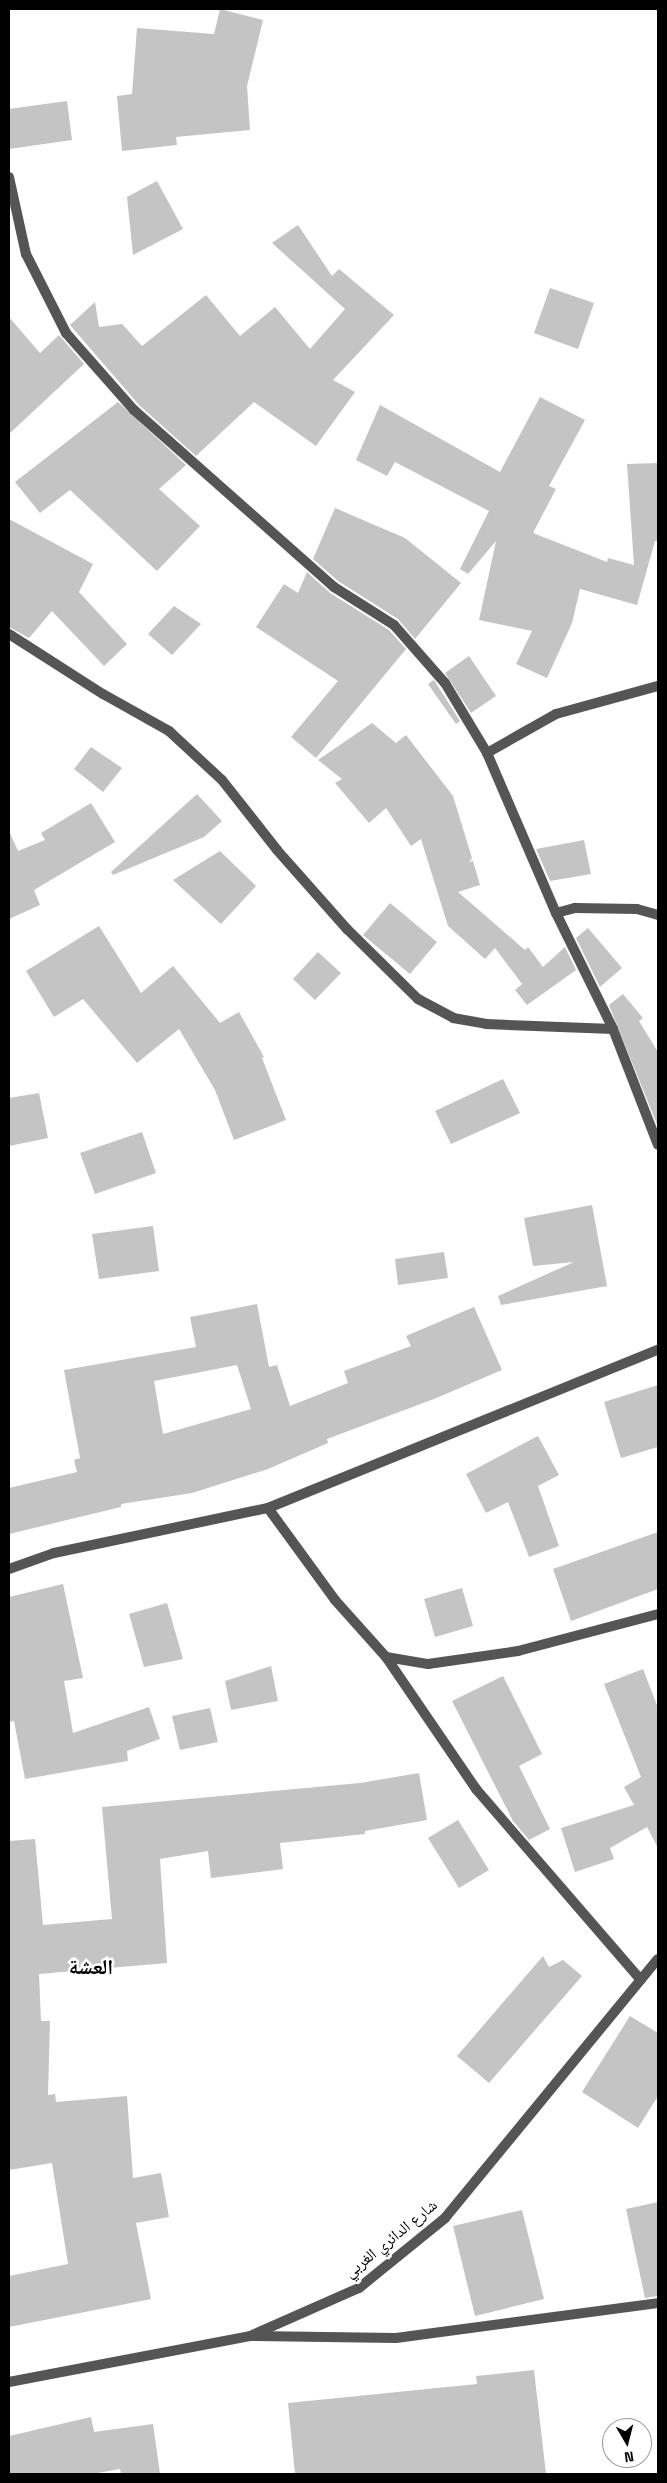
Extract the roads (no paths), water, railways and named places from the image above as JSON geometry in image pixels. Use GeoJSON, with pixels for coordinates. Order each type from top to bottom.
{"type":"FeatureCollection","features":[{"type":"Feature","properties":{"kind":"street"},"geometry":{"type":"LineString","coordinates":[[9,176],[26,254],[66,333],[134,410],[243,510],[334,588],[394,625],[445,683],[487,754],[556,913],[612,1029],[658,1145]]}},
{"type":"Feature","properties":{"kind":"street"},"geometry":{"type":"LineString","coordinates":[[9,634],[94,689],[170,731],[222,780],[277,850],[347,929],[418,999],[453,1018],[486,1024],[612,1029]]}},
{"type":"Feature","properties":{"kind":"street"},"geometry":{"type":"LineString","coordinates":[[487,754],[556,714],[658,686]]}},
{"type":"Feature","properties":{"kind":"street"},"geometry":{"type":"LineString","coordinates":[[556,913],[575,908],[637,909],[658,915]]}},
{"type":"Feature","properties":{"kind":"street"},"geometry":{"type":"LineString","coordinates":[[9,1569],[54,1553],[268,1508],[658,1350]]}},
{"type":"Feature","properties":{"kind":"street"},"geometry":{"type":"LineString","coordinates":[[268,1508],[336,1600],[386,1657],[476,1789],[641,1980]]}},
{"type":"Feature","properties":{"kind":"street"},"geometry":{"type":"LineString","coordinates":[[386,1657],[428,1664],[518,1651],[658,1614]]}},
{"type":"Feature","properties":{"kind":"street","name":"شارع الدائري الغربي"},"geometry":{"type":"LineString","coordinates":[[9,2382],[250,2336],[359,2288],[445,2218],[658,1959]]}},
{"type":"Feature","properties":{"kind":"street"},"geometry":{"type":"LineString","coordinates":[[250,2336],[396,2338],[658,2303]]}},
{"type":"Feature","properties":{"kind":"district","name":"العشة"},"geometry":{"type":"Point","coordinates":[91,1967]}}]}
